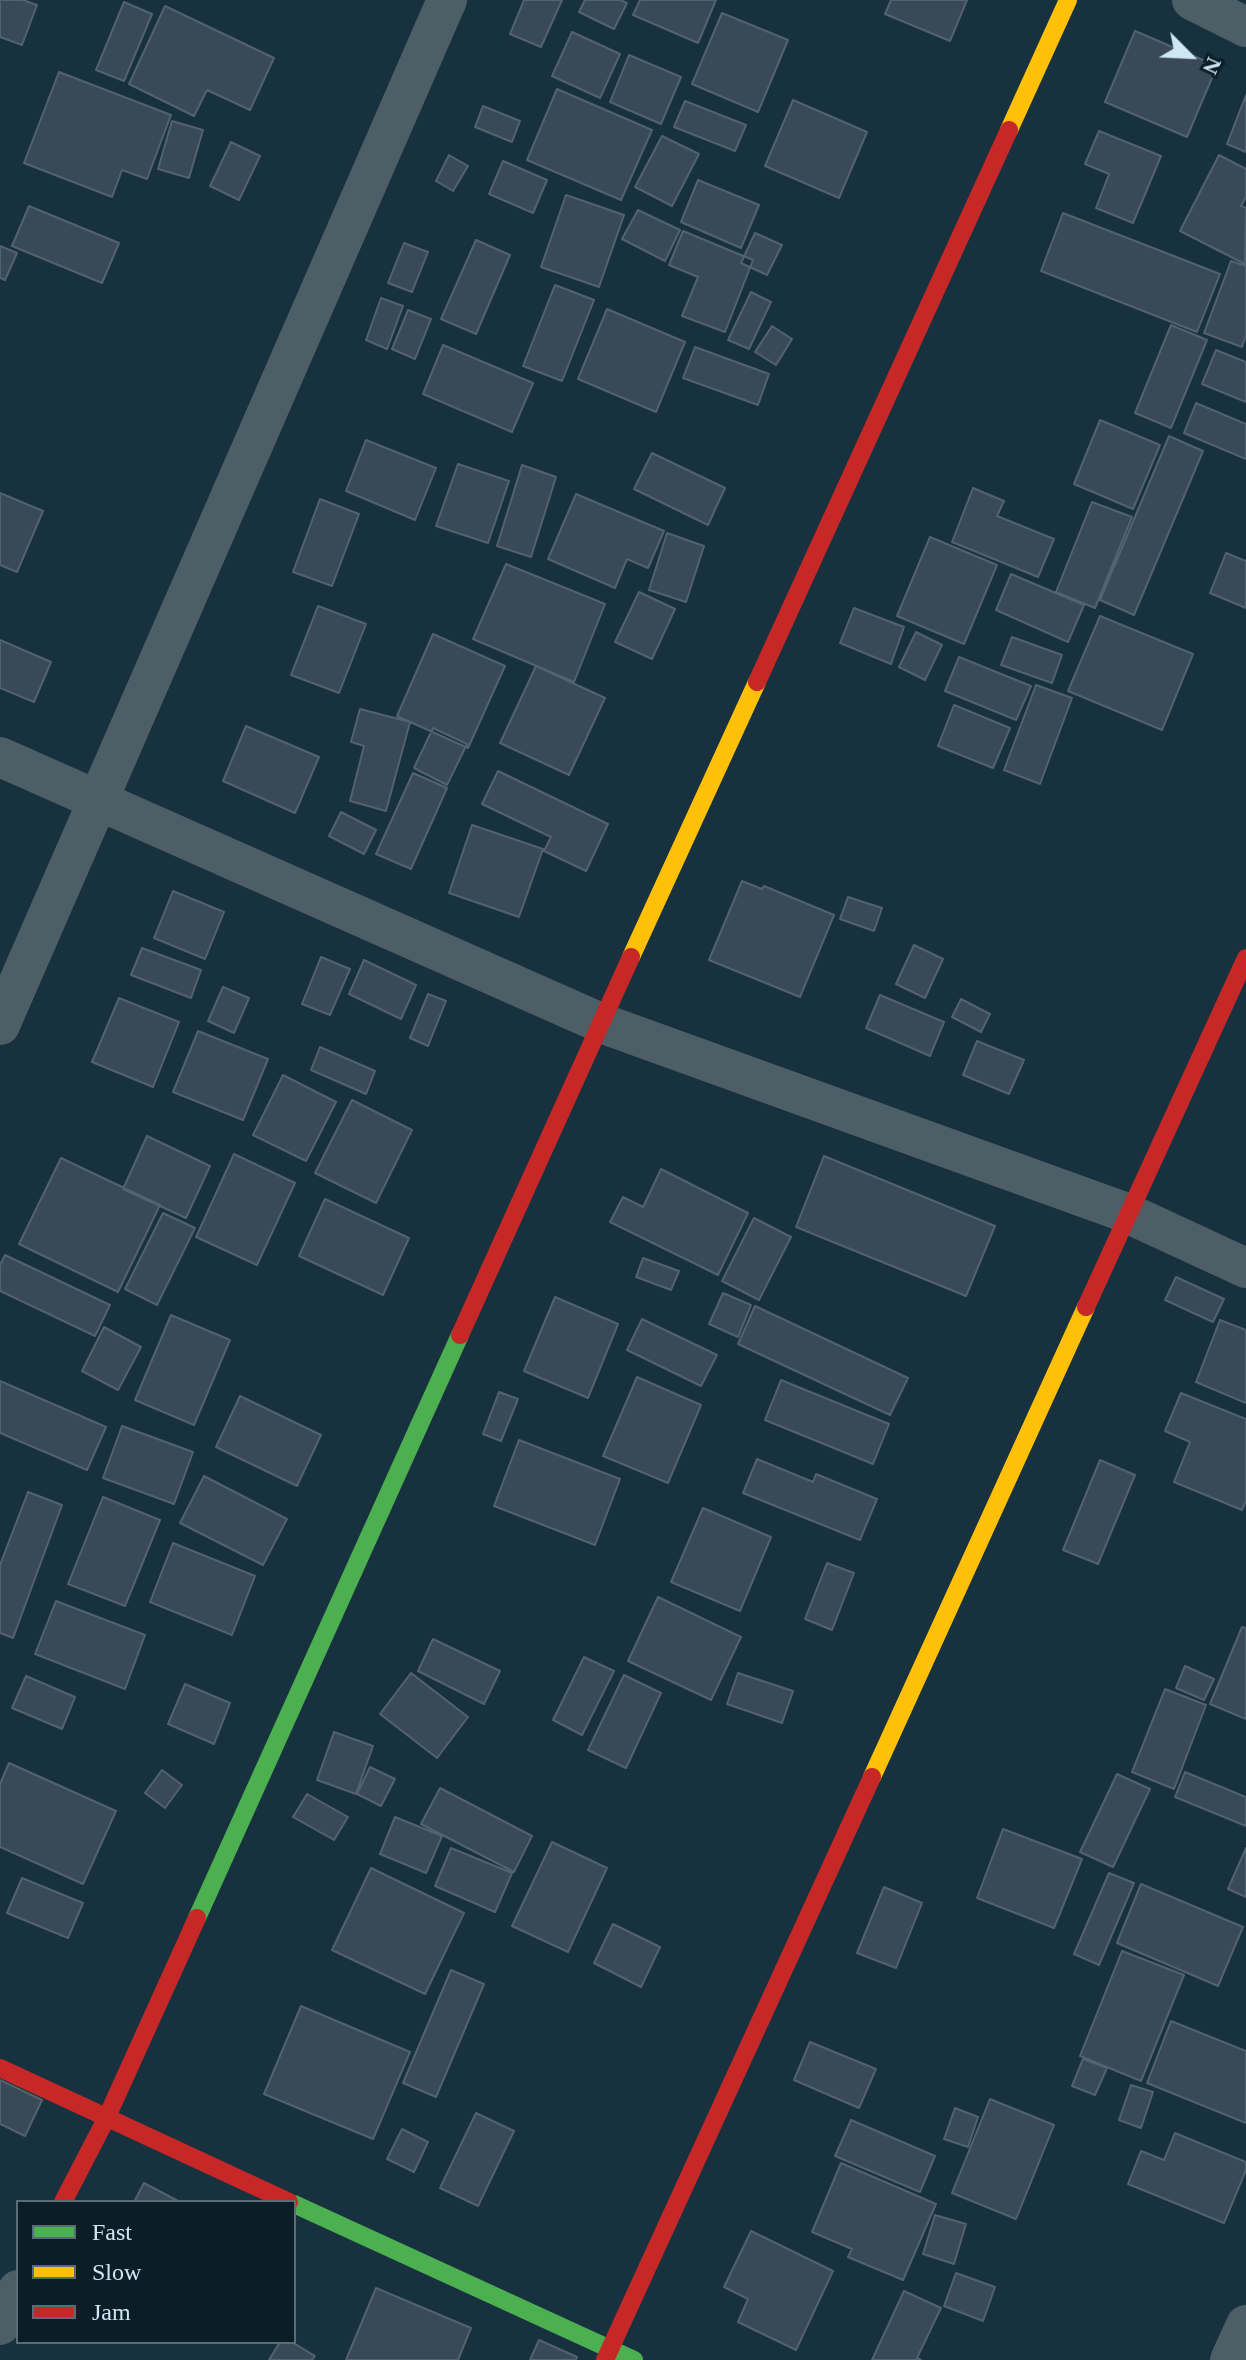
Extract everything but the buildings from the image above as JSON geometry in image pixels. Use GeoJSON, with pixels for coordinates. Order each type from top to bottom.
{"type":"FeatureCollection","features":[{"type":"Feature","properties":{"kind":"street"},"geometry":{"type":"LineString","coordinates":[[0,1025],[447,0]]}},
{"type":"Feature","properties":{"kind":"street"},"geometry":{"type":"LineString","coordinates":[[64,2200],[106,2119],[1068,0]]}},
{"type":"Feature","properties":{"kind":"street"},"geometry":{"type":"LineString","coordinates":[[1192,0],[1246,27]]}},
{"type":"Feature","properties":{"kind":"street"},"geometry":{"type":"LineString","coordinates":[[0,757],[98,803],[601,1023],[1127,1213],[1246,1268]]}},
{"type":"Feature","properties":{"kind":"street"},"geometry":{"type":"LineString","coordinates":[[607,2354],[1246,958]]}},
{"type":"Feature","properties":{"kind":"street"},"geometry":{"type":"LineString","coordinates":[[0,2068],[285,2200]]}},
{"type":"Feature","properties":{"kind":"street"},"geometry":{"type":"LineString","coordinates":[[296,2205],[607,2354],[634,2360]]}},
{"type":"Feature","properties":{"kind":"street"},"geometry":{"type":"LineString","coordinates":[[0,2325],[16,2294]]}},
{"type":"Feature","properties":{"kind":"street"},"geometry":{"type":"LineString","coordinates":[[1230,2360],[1246,2325]]}},
{"type":"Feature","properties":{"kind":"traffic: fast"},"geometry":{"type":"LineString","coordinates":[[197,1918],[460,1335]]}},
{"type":"Feature","properties":{"kind":"traffic: fast"},"geometry":{"type":"LineString","coordinates":[[296,2205],[634,2360]]}},
{"type":"Feature","properties":{"kind":"traffic: slow"},"geometry":{"type":"LineString","coordinates":[[1009,130],[1068,0]]}},
{"type":"Feature","properties":{"kind":"traffic: slow"},"geometry":{"type":"LineString","coordinates":[[631,957],[757,682]]}},
{"type":"Feature","properties":{"kind":"traffic: slow"},"geometry":{"type":"LineString","coordinates":[[872,1777],[1086,1307]]}},
{"type":"Feature","properties":{"kind":"traffic: jam"},"geometry":{"type":"LineString","coordinates":[[757,682],[1009,130]]}},
{"type":"Feature","properties":{"kind":"traffic: jam"},"geometry":{"type":"LineString","coordinates":[[460,1335],[631,957]]}},
{"type":"Feature","properties":{"kind":"traffic: jam"},"geometry":{"type":"LineString","coordinates":[[1086,1307],[1246,958]]}},
{"type":"Feature","properties":{"kind":"traffic: jam"},"geometry":{"type":"LineString","coordinates":[[605,2360],[872,1777]]}},
{"type":"Feature","properties":{"kind":"traffic: jam"},"geometry":{"type":"LineString","coordinates":[[64,2200],[106,2119],[197,1918]]}},
{"type":"Feature","properties":{"kind":"traffic: jam"},"geometry":{"type":"LineString","coordinates":[[0,2068],[285,2200]]}}]}
